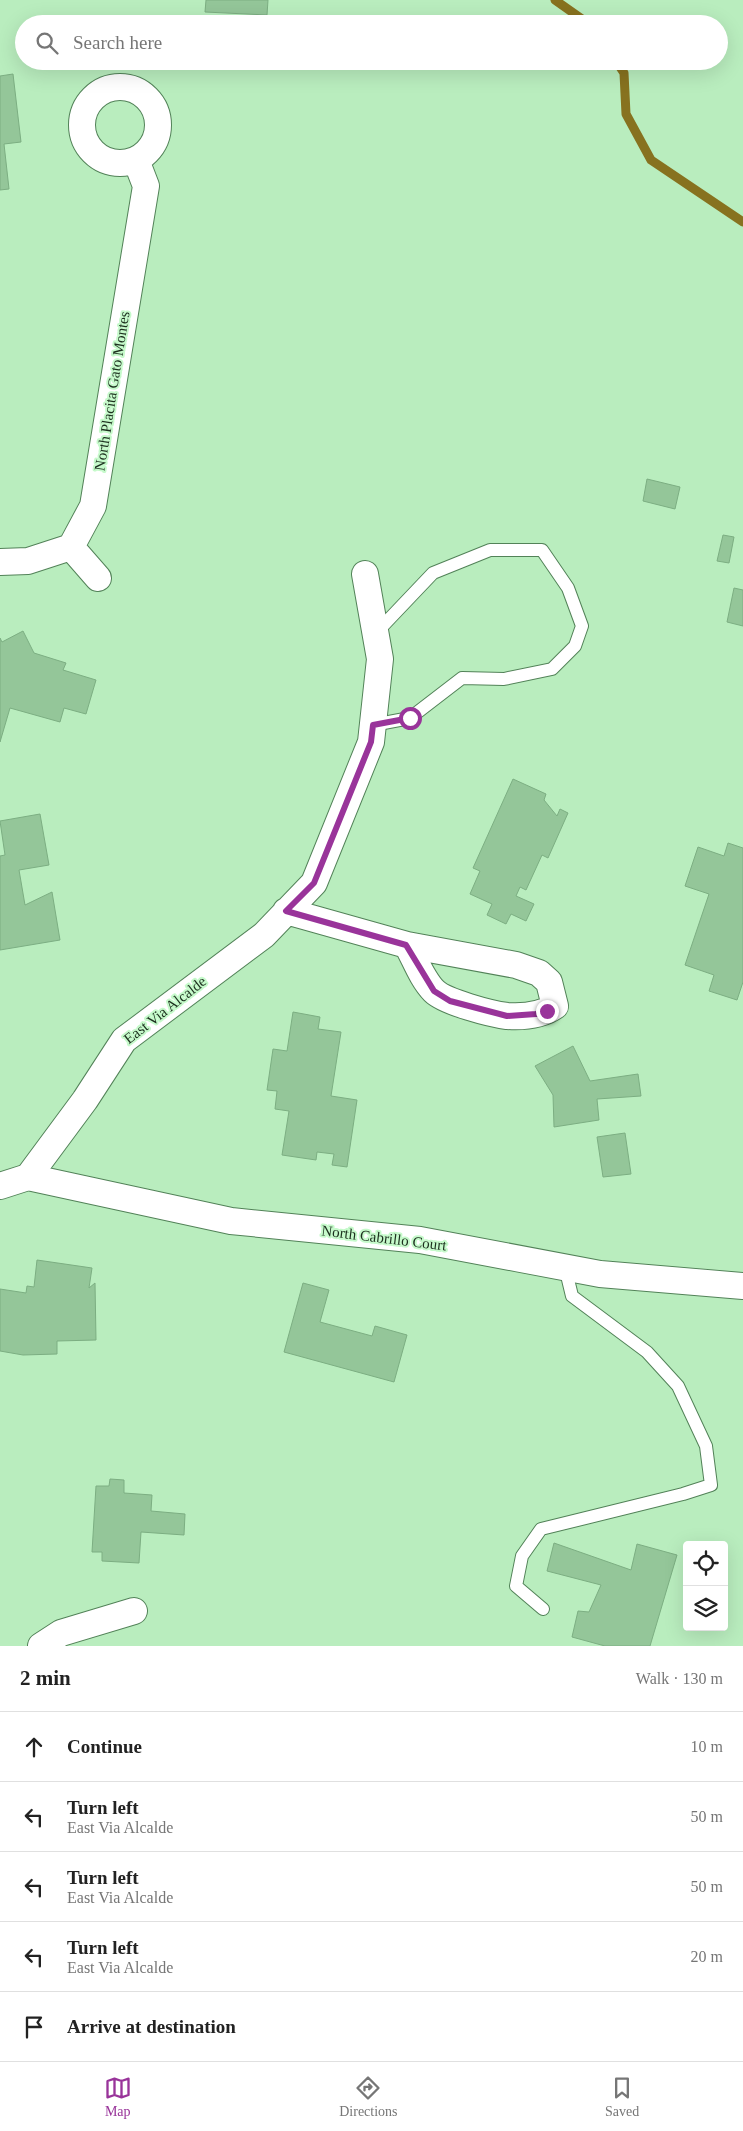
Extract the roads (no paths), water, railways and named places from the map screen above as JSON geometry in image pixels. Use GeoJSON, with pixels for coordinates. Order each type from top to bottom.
{"type":"FeatureCollection","features":[{"type":"Feature","properties":{"kind":"street","name":"North Placita Gato Montes"},"geometry":{"type":"LineString","coordinates":[[71,547],[93,506],[98,477],[146,186],[136,160]]}},
{"type":"Feature","properties":{"kind":"street"},"geometry":{"type":"LineString","coordinates":[[0,562],[28,561],[71,547],[98,578]]}},
{"type":"Feature","properties":{"kind":"street","name":"East Via Alcalde"},"geometry":{"type":"LineString","coordinates":[[28,1178],[124,1040],[264,935],[314,883],[371,742],[380,659],[365,574]]}},
{"type":"Feature","properties":{"kind":"street"},"geometry":{"type":"LineString","coordinates":[[286,911],[406,945],[516,964],[538,973],[549,982],[555,1006],[547,1011],[536,1014],[507,1016],[450,1001],[434,991],[406,945]]}},
{"type":"Feature","properties":{"kind":"street"},"geometry":{"type":"LineString","coordinates":[[0,1186],[28,1178]]}},
{"type":"Feature","properties":{"kind":"street","name":"North Cabrillo Court"},"geometry":{"type":"LineString","coordinates":[[28,1178],[231,1220],[420,1240],[600,1274],[743,1286]]}},
{"type":"Feature","properties":{"kind":"street"},"geometry":{"type":"LineString","coordinates":[[41,1646],[61,1634],[134,1611]]}},
{"type":"Feature","properties":{"kind":"lane"},"geometry":{"type":"LineString","coordinates":[[373,725],[410,718],[462,678],[504,679],[552,670],[575,646],[582,626],[568,588],[542,550],[490,550],[433,573],[375,634]]}},
{"type":"Feature","properties":{"kind":"lane"},"geometry":{"type":"LineString","coordinates":[[543,1609],[516,1586],[522,1556],[541,1529],[683,1494],[711,1485],[706,1446],[678,1386],[647,1352],[572,1296],[565,1267]]}},
{"type":"Feature","properties":{"kind":"waterway"},"geometry":{"type":"LineString","coordinates":[[555,0],[576,15]]}},
{"type":"Feature","properties":{"kind":"waterway"},"geometry":{"type":"LineString","coordinates":[[622,70],[624,73],[626,114],[651,160],[743,222]]}}]}
